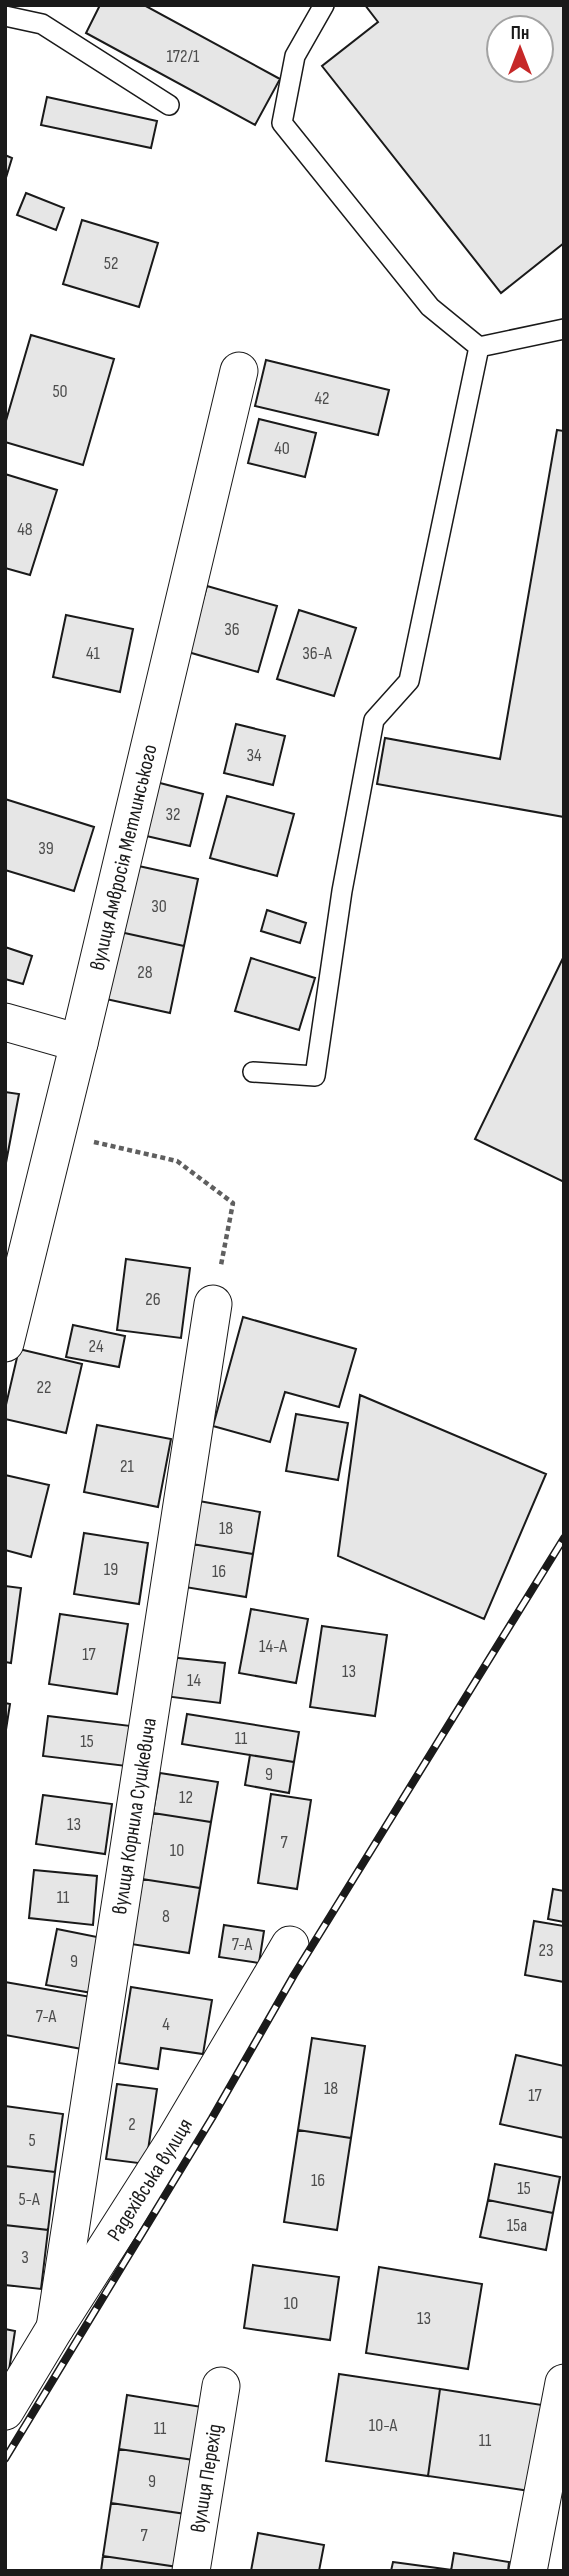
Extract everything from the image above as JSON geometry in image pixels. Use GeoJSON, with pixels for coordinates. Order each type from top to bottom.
{"type":"FeatureCollection","features":[{"type":"Feature","properties":{"kind":"street","name":"вулиця Амвросія Метлинського"},"geometry":{"type":"LineString","coordinates":[[5,1343],[239,371]]}},
{"type":"Feature","properties":{"kind":"street"},"geometry":{"type":"LineString","coordinates":[[5,1022],[79,1043]]}},
{"type":"Feature","properties":{"kind":"street","name":"вулиця Корнила Сушкевича"},"geometry":{"type":"LineString","coordinates":[[55,2328],[214,1304]]}},
{"type":"Feature","properties":{"kind":"street","name":"Радехівська вулиця"},"geometry":{"type":"LineString","coordinates":[[5,2411],[175,2140],[290,1945]]}},
{"type":"Feature","properties":{"kind":"street","name":"вулиця Перехід"},"geometry":{"type":"LineString","coordinates":[[191,2571],[221,2386]]}},
{"type":"Feature","properties":{"kind":"street"},"geometry":{"type":"LineString","coordinates":[[528,2571],[561,2405]]}},
{"type":"Feature","properties":{"kind":"lane"},"geometry":{"type":"LineString","coordinates":[[324,5],[295,56],[282,123],[430,307],[479,347]]}},
{"type":"Feature","properties":{"kind":"lane"},"geometry":{"type":"LineString","coordinates":[[5,16],[41,24],[169,105]]}},
{"type":"Feature","properties":{"kind":"lane"},"geometry":{"type":"LineString","coordinates":[[479,347],[564,329]]}},
{"type":"Feature","properties":{"kind":"lane"},"geometry":{"type":"LineString","coordinates":[[253,1072],[315,1076],[342,891],[374,720],[409,681],[479,347]]}},
{"type":"Feature","properties":{"kind":"path"},"geometry":{"type":"LineString","coordinates":[[57,1133],[177,1161],[233,1203],[214,1304]]}},
{"type":"Feature","properties":{"kind":"building"},"geometry":{"type":"Polygon","coordinates":[[[100,5],[144,5],[280,79],[255,125],[86,33],[100,5]]]}},
{"type":"Feature","properties":{"kind":"building"},"geometry":{"type":"Polygon","coordinates":[[[365,5],[564,5],[564,243],[501,293],[322,66],[378,22],[365,5]]]}},
{"type":"Feature","properties":{"kind":"building"},"geometry":{"type":"Polygon","coordinates":[[[47,97],[157,121],[151,148],[41,125],[47,97]]]}},
{"type":"Feature","properties":{"kind":"building"},"geometry":{"type":"Polygon","coordinates":[[[5,155],[12,158],[5,181],[5,155]]]}},
{"type":"Feature","properties":{"kind":"building"},"geometry":{"type":"Polygon","coordinates":[[[26,193],[64,208],[56,230],[17,215],[26,193]]]}},
{"type":"Feature","properties":{"kind":"building"},"geometry":{"type":"Polygon","coordinates":[[[82,220],[158,243],[139,307],[63,284],[82,220]]]}},
{"type":"Feature","properties":{"kind":"building"},"geometry":{"type":"Polygon","coordinates":[[[31,335],[114,359],[83,465],[5,442],[5,424],[31,335]]]}},
{"type":"Feature","properties":{"kind":"building"},"geometry":{"type":"Polygon","coordinates":[[[266,360],[389,390],[378,435],[255,406],[266,360]]]}},
{"type":"Feature","properties":{"kind":"building"},"geometry":{"type":"Polygon","coordinates":[[[259,419],[316,433],[305,477],[248,463],[259,419]]]}},
{"type":"Feature","properties":{"kind":"building"},"geometry":{"type":"Polygon","coordinates":[[[557,430],[564,431],[564,817],[377,784],[385,738],[500,759],[557,430]]]}},
{"type":"Feature","properties":{"kind":"building"},"geometry":{"type":"Polygon","coordinates":[[[5,474],[57,490],[30,575],[5,568],[5,474]]]}},
{"type":"Feature","properties":{"kind":"building"},"geometry":{"type":"Polygon","coordinates":[[[207,586],[277,606],[258,672],[188,652],[207,586]]]}},
{"type":"Feature","properties":{"kind":"building"},"geometry":{"type":"Polygon","coordinates":[[[299,610],[356,628],[334,696],[277,679],[299,610]]]}},
{"type":"Feature","properties":{"kind":"building"},"geometry":{"type":"Polygon","coordinates":[[[66,615],[133,629],[120,692],[53,677],[66,615]]]}},
{"type":"Feature","properties":{"kind":"building"},"geometry":{"type":"Polygon","coordinates":[[[236,724],[285,736],[273,785],[224,773],[236,724]]]}},
{"type":"Feature","properties":{"kind":"building"},"geometry":{"type":"Polygon","coordinates":[[[156,782],[203,794],[190,846],[142,835],[156,782]]]}},
{"type":"Feature","properties":{"kind":"building"},"geometry":{"type":"Polygon","coordinates":[[[227,796],[294,814],[277,876],[210,858],[227,796]]]}},
{"type":"Feature","properties":{"kind":"building"},"geometry":{"type":"Polygon","coordinates":[[[5,799],[94,827],[74,891],[5,870],[5,799]]]}},
{"type":"Feature","properties":{"kind":"building"},"geometry":{"type":"Polygon","coordinates":[[[134,865],[198,879],[184,946],[120,932],[134,865]]]}},
{"type":"Feature","properties":{"kind":"building"},"geometry":{"type":"Polygon","coordinates":[[[267,910],[306,923],[300,943],[261,931],[267,910]]]}},
{"type":"Feature","properties":{"kind":"building"},"geometry":{"type":"Polygon","coordinates":[[[120,932],[184,946],[170,1013],[106,999],[120,932]]]}},
{"type":"Feature","properties":{"kind":"building"},"geometry":{"type":"Polygon","coordinates":[[[5,947],[32,956],[23,984],[5,979],[5,947]]]}},
{"type":"Feature","properties":{"kind":"building"},"geometry":{"type":"Polygon","coordinates":[[[564,956],[564,1182],[475,1139],[564,956]]]}},
{"type":"Feature","properties":{"kind":"building"},"geometry":{"type":"Polygon","coordinates":[[[251,958],[315,978],[299,1030],[235,1011],[251,958]]]}},
{"type":"Feature","properties":{"kind":"building"},"geometry":{"type":"Polygon","coordinates":[[[5,1092],[19,1094],[5,1168],[5,1092]]]}},
{"type":"Feature","properties":{"kind":"building"},"geometry":{"type":"Polygon","coordinates":[[[126,1259],[190,1268],[181,1338],[117,1330],[126,1259]]]}},
{"type":"Feature","properties":{"kind":"building"},"geometry":{"type":"Polygon","coordinates":[[[243,1317],[356,1349],[339,1407],[285,1392],[270,1442],[213,1426],[243,1317]]]}},
{"type":"Feature","properties":{"kind":"building"},"geometry":{"type":"Polygon","coordinates":[[[73,1325],[125,1336],[119,1367],[66,1357],[73,1325]]]}},
{"type":"Feature","properties":{"kind":"building"},"geometry":{"type":"Polygon","coordinates":[[[19,1349],[82,1364],[66,1433],[5,1419],[19,1349]]]}},
{"type":"Feature","properties":{"kind":"building"},"geometry":{"type":"Polygon","coordinates":[[[360,1395],[546,1474],[484,1619],[338,1556],[360,1395]]]}},
{"type":"Feature","properties":{"kind":"building"},"geometry":{"type":"Polygon","coordinates":[[[296,1414],[348,1423],[338,1480],[286,1471],[296,1414]]]}},
{"type":"Feature","properties":{"kind":"building"},"geometry":{"type":"Polygon","coordinates":[[[97,1425],[171,1439],[158,1507],[84,1492],[97,1425]]]}},
{"type":"Feature","properties":{"kind":"building"},"geometry":{"type":"Polygon","coordinates":[[[5,1475],[49,1485],[31,1557],[5,1550],[5,1475]]]}},
{"type":"Feature","properties":{"kind":"building"},"geometry":{"type":"Polygon","coordinates":[[[199,1501],[260,1512],[253,1554],[192,1544],[199,1501]]]}},
{"type":"Feature","properties":{"kind":"building"},"geometry":{"type":"Polygon","coordinates":[[[84,1533],[148,1543],[139,1604],[74,1594],[84,1533]]]}},
{"type":"Feature","properties":{"kind":"building"},"geometry":{"type":"Polygon","coordinates":[[[192,1544],[253,1554],[246,1597],[185,1587],[192,1544]]]}},
{"type":"Feature","properties":{"kind":"building"},"geometry":{"type":"Polygon","coordinates":[[[5,1586],[21,1588],[11,1663],[5,1662],[5,1586]]]}},
{"type":"Feature","properties":{"kind":"building"},"geometry":{"type":"Polygon","coordinates":[[[251,1609],[308,1619],[296,1683],[239,1673],[251,1609]]]}},
{"type":"Feature","properties":{"kind":"building"},"geometry":{"type":"Polygon","coordinates":[[[60,1614],[128,1624],[117,1694],[49,1684],[60,1614]]]}},
{"type":"Feature","properties":{"kind":"building"},"geometry":{"type":"Polygon","coordinates":[[[322,1626],[387,1635],[375,1716],[310,1707],[322,1626]]]}},
{"type":"Feature","properties":{"kind":"building"},"geometry":{"type":"Polygon","coordinates":[[[169,1657],[225,1663],[220,1703],[164,1696],[169,1657]]]}},
{"type":"Feature","properties":{"kind":"building"},"geometry":{"type":"Polygon","coordinates":[[[5,1703],[10,1704],[5,1736],[5,1703]]]}},
{"type":"Feature","properties":{"kind":"building"},"geometry":{"type":"Polygon","coordinates":[[[187,1714],[299,1732],[294,1762],[182,1744],[187,1714]]]}},
{"type":"Feature","properties":{"kind":"building"},"geometry":{"type":"Polygon","coordinates":[[[48,1716],[131,1726],[126,1766],[43,1756],[48,1716]]]}},
{"type":"Feature","properties":{"kind":"building"},"geometry":{"type":"Polygon","coordinates":[[[250,1755],[294,1762],[289,1793],[245,1785],[250,1755]]]}},
{"type":"Feature","properties":{"kind":"building"},"geometry":{"type":"Polygon","coordinates":[[[160,1773],[218,1782],[211,1822],[153,1813],[160,1773]]]}},
{"type":"Feature","properties":{"kind":"building"},"geometry":{"type":"Polygon","coordinates":[[[271,1794],[311,1800],[297,1889],[258,1883],[271,1794]]]}},
{"type":"Feature","properties":{"kind":"building"},"geometry":{"type":"Polygon","coordinates":[[[43,1795],[112,1804],[105,1854],[36,1844],[43,1795]]]}},
{"type":"Feature","properties":{"kind":"building"},"geometry":{"type":"Polygon","coordinates":[[[153,1813],[211,1822],[200,1888],[142,1879],[153,1813]]]}},
{"type":"Feature","properties":{"kind":"building"},"geometry":{"type":"Polygon","coordinates":[[[34,1870],[97,1876],[93,1925],[29,1918],[34,1870]]]}},
{"type":"Feature","properties":{"kind":"building"},"geometry":{"type":"Polygon","coordinates":[[[142,1879],[200,1888],[189,1953],[131,1944],[142,1879]]]}},
{"type":"Feature","properties":{"kind":"building"},"geometry":{"type":"Polygon","coordinates":[[[553,1889],[564,1891],[564,1922],[548,1919],[553,1889]]]}},
{"type":"Feature","properties":{"kind":"building"},"geometry":{"type":"Polygon","coordinates":[[[534,1921],[564,1926],[564,1982],[525,1975],[534,1921]]]}},
{"type":"Feature","properties":{"kind":"building"},"geometry":{"type":"Polygon","coordinates":[[[224,1925],[264,1931],[259,1963],[219,1957],[224,1925]]]}},
{"type":"Feature","properties":{"kind":"building"},"geometry":{"type":"Polygon","coordinates":[[[57,1929],[102,1938],[92,1993],[46,1985],[57,1929]]]}},
{"type":"Feature","properties":{"kind":"building"},"geometry":{"type":"Polygon","coordinates":[[[5,1982],[91,1997],[82,2049],[5,2035],[5,1982]]]}},
{"type":"Feature","properties":{"kind":"building"},"geometry":{"type":"Polygon","coordinates":[[[131,1987],[212,2000],[203,2054],[161,2048],[158,2069],[119,2063],[131,1987]]]}},
{"type":"Feature","properties":{"kind":"building"},"geometry":{"type":"Polygon","coordinates":[[[312,2038],[365,2046],[351,2138],[298,2130],[312,2038]]]}},
{"type":"Feature","properties":{"kind":"building"},"geometry":{"type":"Polygon","coordinates":[[[516,2055],[564,2066],[564,2138],[500,2124],[516,2055]]]}},
{"type":"Feature","properties":{"kind":"building"},"geometry":{"type":"Polygon","coordinates":[[[117,2084],[157,2089],[146,2164],[106,2159],[117,2084]]]}},
{"type":"Feature","properties":{"kind":"building"},"geometry":{"type":"Polygon","coordinates":[[[5,2106],[63,2114],[55,2172],[5,2166],[5,2106]]]}},
{"type":"Feature","properties":{"kind":"building"},"geometry":{"type":"Polygon","coordinates":[[[298,2130],[351,2138],[337,2230],[284,2222],[298,2130]]]}},
{"type":"Feature","properties":{"kind":"building"},"geometry":{"type":"Polygon","coordinates":[[[495,2164],[560,2177],[553,2213],[488,2200],[495,2164]]]}},
{"type":"Feature","properties":{"kind":"building"},"geometry":{"type":"Polygon","coordinates":[[[5,2166],[55,2172],[48,2230],[5,2225],[5,2166]]]}},
{"type":"Feature","properties":{"kind":"building"},"geometry":{"type":"Polygon","coordinates":[[[488,2200],[553,2213],[546,2250],[480,2237],[488,2200]]]}},
{"type":"Feature","properties":{"kind":"building"},"geometry":{"type":"Polygon","coordinates":[[[5,2225],[48,2230],[41,2289],[5,2285],[5,2225]]]}},
{"type":"Feature","properties":{"kind":"building"},"geometry":{"type":"Polygon","coordinates":[[[253,2265],[339,2277],[330,2340],[244,2328],[253,2265]]]}},
{"type":"Feature","properties":{"kind":"building"},"geometry":{"type":"Polygon","coordinates":[[[379,2267],[482,2284],[468,2369],[366,2353],[379,2267]]]}},
{"type":"Feature","properties":{"kind":"building"},"geometry":{"type":"Polygon","coordinates":[[[5,2329],[15,2331],[8,2377],[5,2376],[5,2329]]]}},
{"type":"Feature","properties":{"kind":"building"},"geometry":{"type":"Polygon","coordinates":[[[339,2374],[440,2389],[428,2476],[326,2461],[339,2374]]]}},
{"type":"Feature","properties":{"kind":"building"},"geometry":{"type":"Polygon","coordinates":[[[440,2389],[542,2405],[530,2491],[428,2476],[440,2389]]]}},
{"type":"Feature","properties":{"kind":"building"},"geometry":{"type":"Polygon","coordinates":[[[127,2395],[202,2407],[194,2460],[119,2449],[127,2395]]]}},
{"type":"Feature","properties":{"kind":"building"},"geometry":{"type":"Polygon","coordinates":[[[119,2449],[194,2460],[186,2514],[111,2503],[119,2449]]]}},
{"type":"Feature","properties":{"kind":"building"},"geometry":{"type":"Polygon","coordinates":[[[111,2503],[186,2514],[178,2567],[103,2556],[111,2503]]]}},
{"type":"Feature","properties":{"kind":"building"},"geometry":{"type":"Polygon","coordinates":[[[258,2533],[324,2545],[319,2571],[251,2571],[258,2533]]]}},
{"type":"Feature","properties":{"kind":"building"},"geometry":{"type":"Polygon","coordinates":[[[454,2553],[509,2562],[508,2571],[451,2571],[454,2553]]]}},
{"type":"Feature","properties":{"kind":"building"},"geometry":{"type":"Polygon","coordinates":[[[103,2556],[178,2567],[177,2571],[101,2571],[103,2556]]]}},
{"type":"Feature","properties":{"kind":"building"},"geometry":{"type":"Polygon","coordinates":[[[393,2562],[452,2570],[391,2571],[393,2562]]]}},
{"type":"Feature","properties":{"kind":"railway"},"geometry":{"type":"LineString","coordinates":[[5,2459],[212,2118],[294,1975],[564,1538]]}}]}
